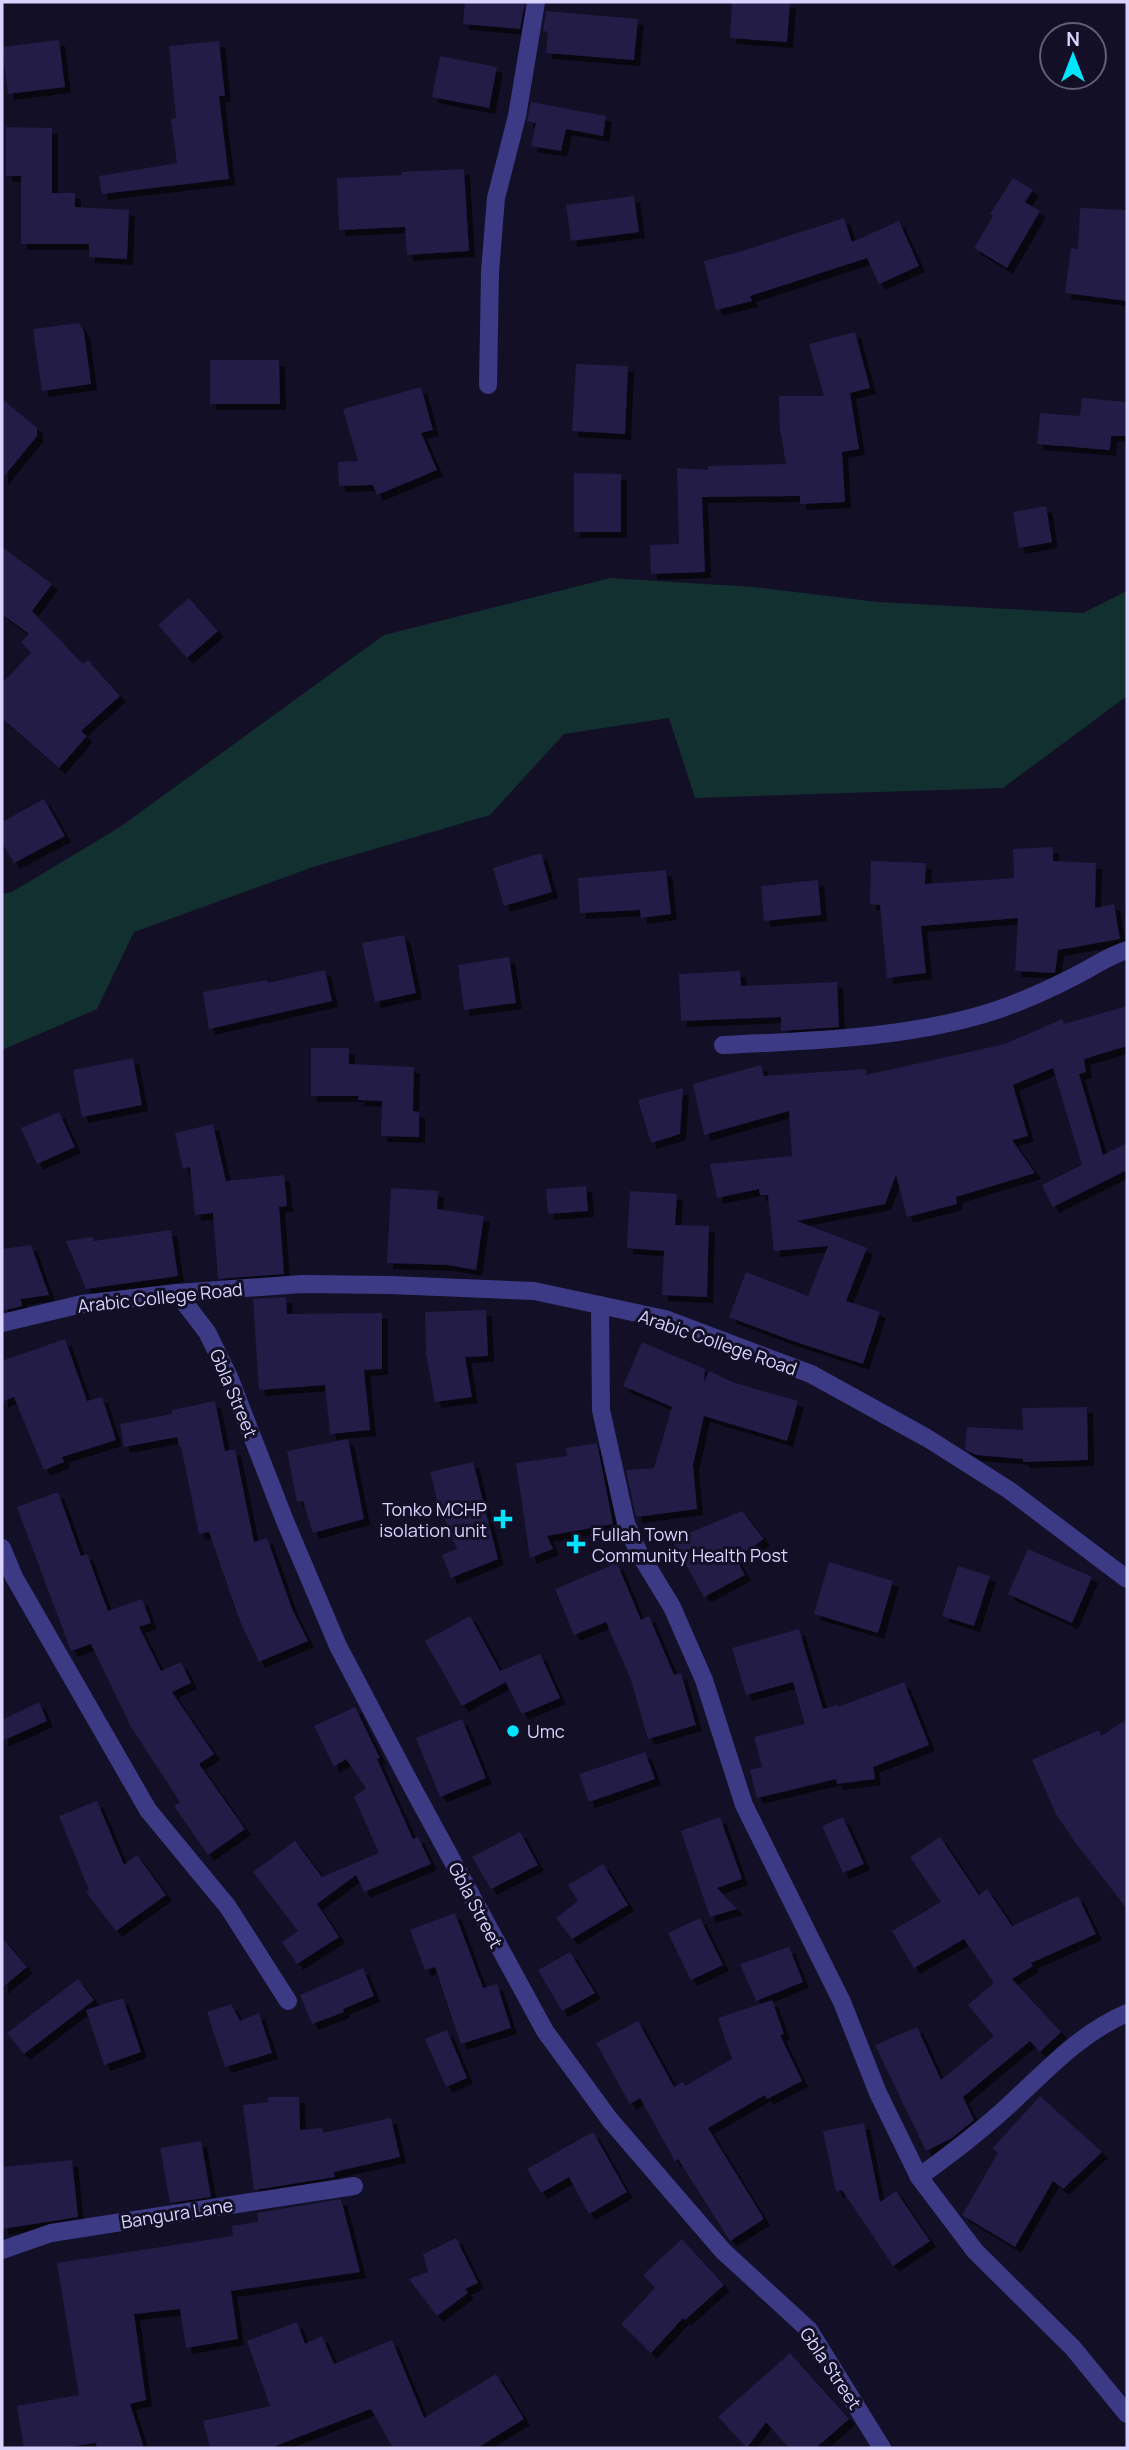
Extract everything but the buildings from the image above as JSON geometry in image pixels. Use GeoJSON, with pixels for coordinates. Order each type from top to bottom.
{"type":"FeatureCollection","features":[{"type":"Feature","properties":{"kind":"street"},"geometry":{"type":"LineString","coordinates":[[488,385],[490,272],[496,198],[517,116],[536,2]]}},
{"type":"Feature","properties":{"kind":"street"},"geometry":{"type":"LineString","coordinates":[[723,1045],[826,1041],[951,1022],[997,1010],[1077,976],[1112,954],[1127,950]]}},
{"type":"Feature","properties":{"kind":"street","name":"Arabic College Road"},"geometry":{"type":"LineString","coordinates":[[2,1323],[82,1304],[177,1293],[302,1284],[534,1291],[665,1319],[811,1374],[927,1438],[997,1482],[1127,1579]]}},
{"type":"Feature","properties":{"kind":"street","name":"Gbla Street"},"geometry":{"type":"LineString","coordinates":[[177,1293],[207,1332],[229,1377],[285,1521],[338,1646],[545,2031],[610,2120],[723,2250],[809,2330],[882,2448]]}},
{"type":"Feature","properties":{"kind":"street"},"geometry":{"type":"LineString","coordinates":[[600,1305],[601,1410],[626,1523],[638,1551],[678,1619],[704,1680],[744,1805],[842,2002],[878,2093],[919,2177],[975,2251],[1073,2348],[1127,2414]]}},
{"type":"Feature","properties":{"kind":"street"},"geometry":{"type":"LineString","coordinates":[[2,1548],[14,1577],[148,1810],[228,1908],[288,2001]]}},
{"type":"Feature","properties":{"kind":"street"},"geometry":{"type":"LineString","coordinates":[[919,2177],[971,2140],[1062,2055],[1127,2013]]}},
{"type":"Feature","properties":{"kind":"street","name":"Bangura Lane"},"geometry":{"type":"LineString","coordinates":[[2,2250],[51,2233],[354,2186]]}},
{"type":"Feature","properties":{"kind":"green space"},"geometry":{"type":"Polygon","coordinates":[[[610,578],[753,587],[878,602],[1083,613],[1127,591],[1127,696],[1003,788],[695,798],[669,718],[564,734],[490,815],[313,867],[134,932],[97,1009],[2,1050],[2,894],[12,892],[120,827],[384,635],[610,578]]]}},
{"type":"Feature","properties":{"kind":"place","name":"Tonko MCHP isolation unit"},"geometry":{"type":"Point","coordinates":[503,1519]}},
{"type":"Feature","properties":{"kind":"place","name":"Fullah Town Community Health Post"},"geometry":{"type":"Point","coordinates":[576,1544]}},
{"type":"Feature","properties":{"kind":"place","name":"Umc"},"geometry":{"type":"Point","coordinates":[513,1731]}}]}
